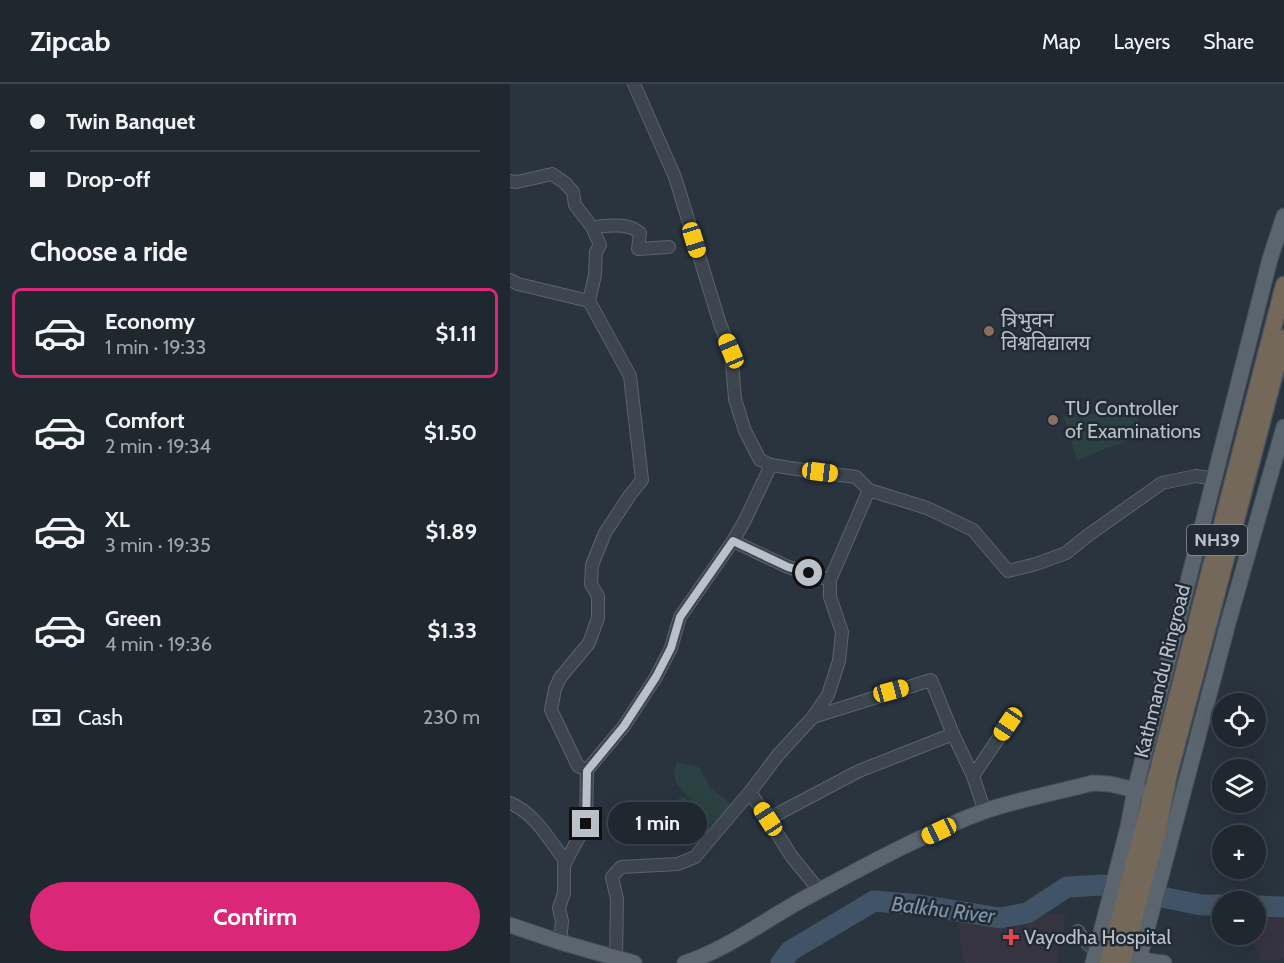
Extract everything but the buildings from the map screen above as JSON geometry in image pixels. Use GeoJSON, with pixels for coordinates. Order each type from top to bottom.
{"type":"FeatureCollection","features":[{"type":"Feature","properties":{"kind":"highway","name":"Kathmandu Ringroad"},"geometry":{"type":"LineString","coordinates":[[1116,960],[1150,833],[1280,312],[1284,285]]}},
{"type":"Feature","properties":{"kind":"highway","name":"Kathmandu Ringroad"},"geometry":{"type":"LineString","coordinates":[[1158,796],[1284,338]]}},
{"type":"Feature","properties":{"kind":"main road"},"geometry":{"type":"LineString","coordinates":[[1150,833],[1135,790],[1216,479],[1270,259],[1284,216]]}},
{"type":"Feature","properties":{"kind":"main road"},"geometry":{"type":"LineString","coordinates":[[1164,963],[1116,960],[1150,833],[1181,804],[1228,623],[1278,473],[1284,427]]}},
{"type":"Feature","properties":{"kind":"main road"},"geometry":{"type":"LineString","coordinates":[[685,963],[705,956],[819,891],[908,846],[985,812],[1093,783],[1110,784],[1181,804]]}},
{"type":"Feature","properties":{"kind":"main road"},"geometry":{"type":"LineString","coordinates":[[510,925],[634,963]]}},
{"type":"Feature","properties":{"kind":"street"},"geometry":{"type":"LineString","coordinates":[[634,84],[675,177],[720,324],[731,351],[734,393],[745,431],[760,460],[771,465],[856,477],[869,490],[927,508],[973,530],[1008,571],[1066,553],[1162,483],[1196,476],[1216,479]]}},
{"type":"Feature","properties":{"kind":"street"},"geometry":{"type":"LineString","coordinates":[[510,182],[552,174],[573,192],[575,205],[592,227],[600,245],[596,252],[595,275],[589,301],[630,376],[642,480],[611,523],[600,544],[592,565],[591,584],[598,596],[598,618],[589,643],[560,678],[555,689],[551,710],[578,766],[587,771]]}},
{"type":"Feature","properties":{"kind":"street"},"geometry":{"type":"LineString","coordinates":[[592,227],[613,225],[634,228],[640,233],[638,249],[669,247]]}},
{"type":"Feature","properties":{"kind":"street"},"geometry":{"type":"LineString","coordinates":[[510,280],[518,284],[589,301]]}},
{"type":"Feature","properties":{"kind":"street"},"geometry":{"type":"LineString","coordinates":[[560,942],[562,921],[559,908],[564,893],[566,862],[586,824],[587,771],[624,726],[656,677],[671,648],[680,617],[733,541],[771,465]]}},
{"type":"Feature","properties":{"kind":"street"},"geometry":{"type":"LineString","coordinates":[[616,959],[617,899],[612,877],[621,867],[678,864],[695,857],[778,755],[813,717],[828,695],[839,661],[842,632],[830,597],[830,580],[869,490]]}},
{"type":"Feature","properties":{"kind":"street"},"geometry":{"type":"LineString","coordinates":[[733,541],[788,567],[830,580]]}},
{"type":"Feature","properties":{"kind":"street"},"geometry":{"type":"LineString","coordinates":[[813,717],[931,680],[973,776],[985,812]]}},
{"type":"Feature","properties":{"kind":"street"},"geometry":{"type":"LineString","coordinates":[[973,776],[1008,724]]}},
{"type":"Feature","properties":{"kind":"street"},"geometry":{"type":"LineString","coordinates":[[768,819],[859,771],[953,734]]}},
{"type":"Feature","properties":{"kind":"street"},"geometry":{"type":"LineString","coordinates":[[750,792],[792,857],[819,891]]}},
{"type":"Feature","properties":{"kind":"street"},"geometry":{"type":"LineString","coordinates":[[510,803],[522,808],[544,830],[566,862]]}},
{"type":"Feature","properties":{"kind":"street"},"geometry":{"type":"LineString","coordinates":[[1078,931],[1084,940],[1116,960]]}},
{"type":"Feature","properties":{"kind":"shaded area"},"geometry":{"type":"Polygon","coordinates":[[[1266,912],[1284,912],[1284,959],[1261,962],[1255,945],[1266,945],[1266,912]]]}},
{"type":"Feature","properties":{"kind":"shaded area","name":"Vayodha Hospital"},"geometry":{"type":"Polygon","coordinates":[[[1038,913],[1066,915],[1057,963],[965,963],[961,952],[958,917],[998,922],[1038,913]]]}},
{"type":"Feature","properties":{"kind":"green space"},"geometry":{"type":"Polygon","coordinates":[[[1131,401],[1144,434],[1077,460],[1064,416],[1076,412],[1079,418],[1131,401]]]}},
{"type":"Feature","properties":{"kind":"green space"},"geometry":{"type":"Polygon","coordinates":[[[677,762],[699,767],[710,787],[736,809],[713,828],[676,783],[674,773],[677,762]]]}},
{"type":"Feature","properties":{"kind":"green space"},"geometry":{"type":"Polygon","coordinates":[[[680,797],[686,798],[711,828],[720,835],[717,841],[689,833],[677,817],[674,804],[680,797]]]}},
{"type":"Feature","properties":{"kind":"waterway","name":"Balkhu River"},"geometry":{"type":"LineString","coordinates":[[781,963],[790,951],[874,901],[920,905],[1000,918],[1027,913],[1067,887],[1103,885],[1201,905],[1212,905]]}},
{"type":"Feature","properties":{"kind":"waterway","name":"Balkhu River"},"geometry":{"type":"LineString","coordinates":[[1266,906],[1284,907]]}},
{"type":"Feature","properties":{"kind":"place","name":"त्रिभुवन विश्वविद्यालय"},"geometry":{"type":"Point","coordinates":[989,331]}},
{"type":"Feature","properties":{"kind":"place","name":"TU Controller of Examinations"},"geometry":{"type":"Point","coordinates":[1053,420]}},
{"type":"Feature","properties":{"kind":"place","name":"Vayodha Hospital"},"geometry":{"type":"Point","coordinates":[1011,937]}},
{"type":"Feature","properties":{"kind":"route"},"geometry":{"type":"LineString","coordinates":[[586,824],[587,771],[624,726],[656,677],[671,648],[680,617],[702,582],[733,541],[788,567],[809,573]]}}]}
